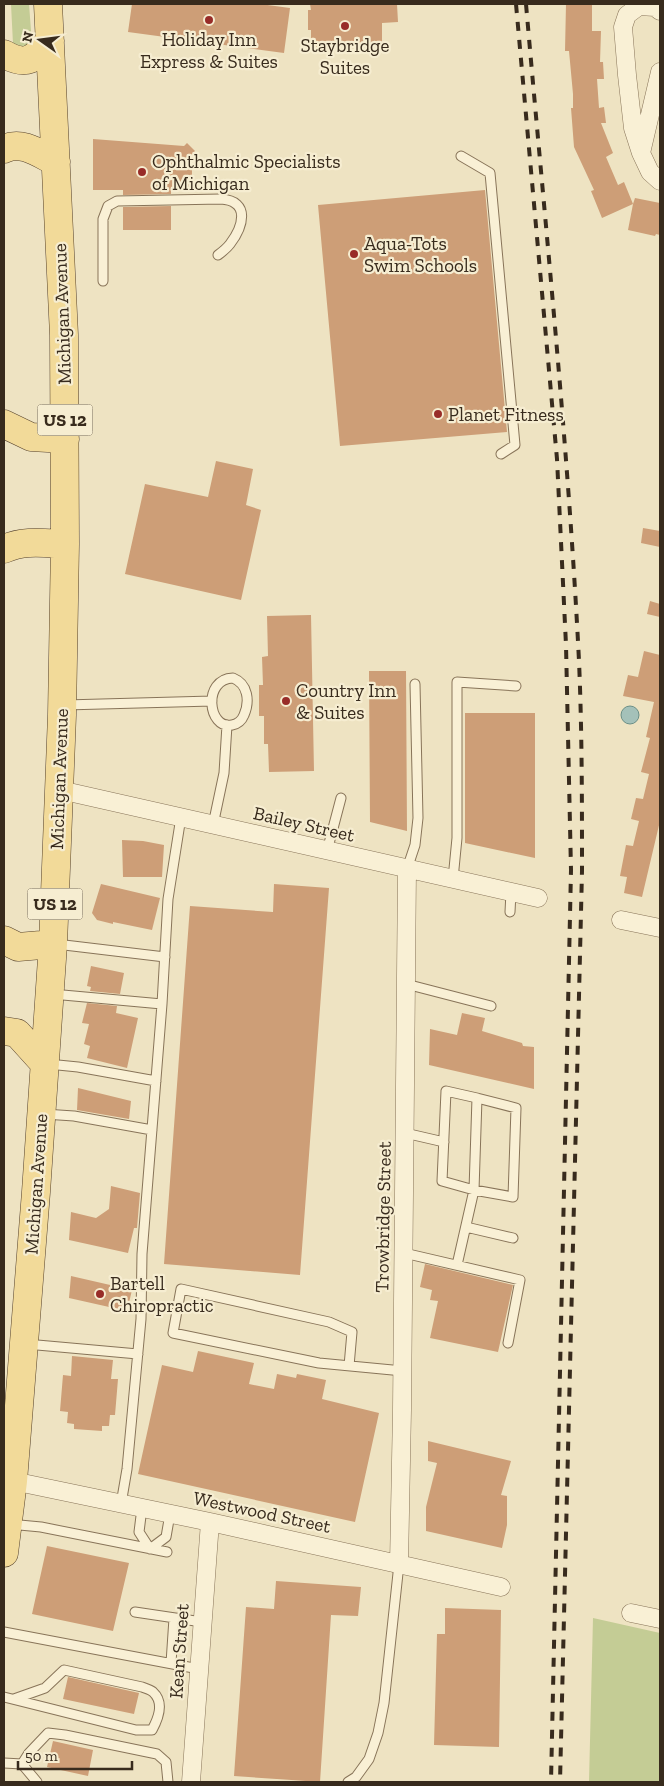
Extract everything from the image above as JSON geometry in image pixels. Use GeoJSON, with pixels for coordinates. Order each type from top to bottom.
{"type":"FeatureCollection","features":[{"type":"Feature","properties":{"kind":"main road","name":"Michigan Avenue"},"geometry":{"type":"LineString","coordinates":[[4,1553],[8,1482],[24,1344],[42,1114],[53,944],[60,790],[65,439],[63,316],[48,4]]}},
{"type":"Feature","properties":{"kind":"main road"},"geometry":{"type":"LineString","coordinates":[[4,54],[16,60],[24,61],[38,54],[50,41]]}},
{"type":"Feature","properties":{"kind":"main road"},"geometry":{"type":"LineString","coordinates":[[4,149],[10,146],[22,146],[56,162]]}},
{"type":"Feature","properties":{"kind":"main road"},"geometry":{"type":"LineString","coordinates":[[4,424],[31,437],[65,439]]}},
{"type":"Feature","properties":{"kind":"main road"},"geometry":{"type":"LineString","coordinates":[[4,549],[15,544],[27,542],[64,544]]}},
{"type":"Feature","properties":{"kind":"main road"},"geometry":{"type":"LineString","coordinates":[[4,940],[18,946],[53,944]]}},
{"type":"Feature","properties":{"kind":"main road"},"geometry":{"type":"LineString","coordinates":[[4,1031],[17,1033],[45,1064]]}},
{"type":"Feature","properties":{"kind":"street"},"geometry":{"type":"LineString","coordinates":[[660,10],[655,7],[639,6],[627,15],[623,27],[626,75],[633,128],[641,153],[650,172],[660,181]]}},
{"type":"Feature","properties":{"kind":"street"},"geometry":{"type":"LineString","coordinates":[[641,153],[660,72]]}},
{"type":"Feature","properties":{"kind":"street","name":"Bailey Street"},"geometry":{"type":"LineString","coordinates":[[60,790],[538,898]]}},
{"type":"Feature","properties":{"kind":"street","name":"Trowbridge Street"},"geometry":{"type":"LineString","coordinates":[[399,1564],[403,1371],[407,869]]}},
{"type":"Feature","properties":{"kind":"street"},"geometry":{"type":"LineString","coordinates":[[621,920],[658,928]]}},
{"type":"Feature","properties":{"kind":"street","name":"Westwood Street"},"geometry":{"type":"LineString","coordinates":[[8,1482],[210,1522],[501,1587]]}},
{"type":"Feature","properties":{"kind":"street","name":"Kean Street"},"geometry":{"type":"LineString","coordinates":[[191,1782],[210,1522]]}},
{"type":"Feature","properties":{"kind":"street"},"geometry":{"type":"LineString","coordinates":[[631,1613],[660,1619]]}},
{"type":"Feature","properties":{"kind":"lane"},"geometry":{"type":"LineString","coordinates":[[461,156],[490,173],[515,445],[501,454]]}},
{"type":"Feature","properties":{"kind":"lane"},"geometry":{"type":"LineString","coordinates":[[103,281],[103,219],[108,206],[117,201],[221,199],[234,202],[241,210],[242,218],[238,230],[229,245],[218,255]]}},
{"type":"Feature","properties":{"kind":"lane"},"geometry":{"type":"LineString","coordinates":[[233,678],[243,686],[247,699],[244,713],[237,723],[227,725],[220,722],[214,714],[213,693],[222,681],[233,678]]}},
{"type":"Feature","properties":{"kind":"lane"},"geometry":{"type":"LineString","coordinates":[[453,879],[457,838],[457,682],[516,686]]}},
{"type":"Feature","properties":{"kind":"lane"},"geometry":{"type":"LineString","coordinates":[[407,869],[415,845],[418,818],[415,684]]}},
{"type":"Feature","properties":{"kind":"lane"},"geometry":{"type":"LineString","coordinates":[[62,705],[212,701]]}},
{"type":"Feature","properties":{"kind":"lane"},"geometry":{"type":"LineString","coordinates":[[212,825],[224,773],[227,725]]}},
{"type":"Feature","properties":{"kind":"lane"},"geometry":{"type":"LineString","coordinates":[[327,851],[341,798]]}},
{"type":"Feature","properties":{"kind":"lane"},"geometry":{"type":"LineString","coordinates":[[121,1504],[127,1469],[142,1319],[142,1254],[162,1004],[168,899],[181,817]]}},
{"type":"Feature","properties":{"kind":"lane"},"geometry":{"type":"LineString","coordinates":[[510,912],[511,892]]}},
{"type":"Feature","properties":{"kind":"lane"},"geometry":{"type":"LineString","coordinates":[[53,944],[165,957]]}},
{"type":"Feature","properties":{"kind":"lane"},"geometry":{"type":"LineString","coordinates":[[406,984],[491,1006]]}},
{"type":"Feature","properties":{"kind":"lane"},"geometry":{"type":"LineString","coordinates":[[50,993],[162,1004]]}},
{"type":"Feature","properties":{"kind":"lane"},"geometry":{"type":"LineString","coordinates":[[45,1064],[78,1067],[156,1081]]}},
{"type":"Feature","properties":{"kind":"lane"},"geometry":{"type":"LineString","coordinates":[[446,1091],[476,1098],[516,1108],[513,1198],[442,1181],[446,1091]]}},
{"type":"Feature","properties":{"kind":"lane"},"geometry":{"type":"LineString","coordinates":[[457,1265],[474,1190],[476,1098]]}},
{"type":"Feature","properties":{"kind":"lane"},"geometry":{"type":"LineString","coordinates":[[42,1114],[74,1116],[152,1130]]}},
{"type":"Feature","properties":{"kind":"lane"},"geometry":{"type":"LineString","coordinates":[[405,1133],[444,1142]]}},
{"type":"Feature","properties":{"kind":"lane"},"geometry":{"type":"LineString","coordinates":[[466,1227],[513,1238]]}},
{"type":"Feature","properties":{"kind":"lane"},"geometry":{"type":"LineString","coordinates":[[404,1253],[520,1280],[508,1343]]}},
{"type":"Feature","properties":{"kind":"lane"},"geometry":{"type":"LineString","coordinates":[[350,1366],[352,1332],[329,1322],[181,1289],[173,1333],[319,1363],[350,1366],[403,1371]]}},
{"type":"Feature","properties":{"kind":"lane"},"geometry":{"type":"LineString","coordinates":[[24,1344],[138,1354]]}},
{"type":"Feature","properties":{"kind":"lane"},"geometry":{"type":"LineString","coordinates":[[142,1508],[139,1532],[150,1549]]}},
{"type":"Feature","properties":{"kind":"lane"},"geometry":{"type":"LineString","coordinates":[[150,1549],[166,1537],[170,1514]]}},
{"type":"Feature","properties":{"kind":"lane"},"geometry":{"type":"LineString","coordinates":[[7,1524],[41,1527],[167,1552]]}},
{"type":"Feature","properties":{"kind":"lane"},"geometry":{"type":"LineString","coordinates":[[348,1782],[356,1777],[369,1759],[378,1734],[384,1703],[399,1564]]}},
{"type":"Feature","properties":{"kind":"lane"},"geometry":{"type":"LineString","coordinates":[[135,1612],[202,1622]]}},
{"type":"Feature","properties":{"kind":"lane"},"geometry":{"type":"LineString","coordinates":[[171,1664],[174,1618]]}},
{"type":"Feature","properties":{"kind":"lane"},"geometry":{"type":"LineString","coordinates":[[4,1632],[199,1669]]}},
{"type":"Feature","properties":{"kind":"lane"},"geometry":{"type":"LineString","coordinates":[[4,1697],[136,1730],[152,1730],[160,1717],[160,1703],[154,1692],[142,1687],[64,1670],[45,1688],[14,1699]]}},
{"type":"Feature","properties":{"kind":"lane"},"geometry":{"type":"LineString","coordinates":[[22,1764],[28,1753],[48,1733],[157,1754],[166,1762],[168,1782]]}},
{"type":"Feature","properties":{"kind":"lane"},"geometry":{"type":"LineString","coordinates":[[4,1763],[22,1764],[37,1782]]}},
{"type":"Feature","properties":{"kind":"green space"},"geometry":{"type":"Polygon","coordinates":[[[11,4],[29,4],[32,44],[28,50],[13,44],[11,4]]]}},
{"type":"Feature","properties":{"kind":"green space"},"geometry":{"type":"Polygon","coordinates":[[[593,1618],[660,1633],[660,1782],[589,1782],[593,1618]]]}},
{"type":"Feature","properties":{"kind":"water"},"geometry":{"type":"Polygon","coordinates":[[[630,706],[638,711],[639,715],[634,723],[630,724],[622,719],[621,715],[626,707],[630,706]]]}},
{"type":"Feature","properties":{"kind":"building","name":"Holiday Inn Express & Suites"},"geometry":{"type":"Polygon","coordinates":[[[132,4],[260,4],[290,8],[284,53],[128,32],[132,4]]]}},
{"type":"Feature","properties":{"kind":"building","name":"Staybridge Suites"},"geometry":{"type":"Polygon","coordinates":[[[310,4],[397,4],[398,22],[382,23],[382,43],[333,45],[333,51],[314,51],[314,48],[311,48],[311,30],[308,30],[308,10],[311,10],[310,4]]]}},
{"type":"Feature","properties":{"kind":"building"},"geometry":{"type":"Polygon","coordinates":[[[566,4],[592,4],[592,31],[601,31],[600,62],[603,62],[604,79],[597,79],[599,108],[604,107],[606,123],[601,123],[613,153],[606,157],[618,185],[624,182],[633,204],[602,218],[591,191],[594,190],[574,147],[571,108],[573,108],[573,94],[569,51],[565,51],[566,4]]]}},
{"type":"Feature","properties":{"kind":"building","name":"Ophthalmic Specialists of Michigan"},"geometry":{"type":"Polygon","coordinates":[[[93,139],[184,146],[187,143],[195,151],[192,155],[192,189],[171,189],[171,194],[123,195],[123,190],[93,190],[93,139]]]}},
{"type":"Feature","properties":{"kind":"building"},"geometry":{"type":"Polygon","coordinates":[[[485,190],[507,432],[340,446],[318,205],[485,190]]]}},
{"type":"Feature","properties":{"kind":"building"},"geometry":{"type":"Polygon","coordinates":[[[635,198],[660,203],[660,235],[656,234],[655,236],[628,230],[635,198]]]}},
{"type":"Feature","properties":{"kind":"building"},"geometry":{"type":"Polygon","coordinates":[[[171,206],[171,230],[123,230],[123,207],[171,206]]]}},
{"type":"Feature","properties":{"kind":"building"},"geometry":{"type":"Polygon","coordinates":[[[216,461],[253,469],[246,505],[261,510],[241,600],[125,574],[145,484],[208,497],[216,461]]]}},
{"type":"Feature","properties":{"kind":"building"},"geometry":{"type":"Polygon","coordinates":[[[643,528],[660,531],[660,547],[641,543],[643,528]]]}},
{"type":"Feature","properties":{"kind":"building"},"geometry":{"type":"Polygon","coordinates":[[[650,601],[660,604],[660,617],[647,614],[650,601]]]}},
{"type":"Feature","properties":{"kind":"building","name":"Country Inn & Suites"},"geometry":{"type":"Polygon","coordinates":[[[311,615],[314,771],[269,772],[268,744],[264,744],[264,716],[259,716],[259,685],[263,685],[262,657],[268,656],[267,616],[311,615]]]}},
{"type":"Feature","properties":{"kind":"building"},"geometry":{"type":"Polygon","coordinates":[[[644,651],[660,655],[660,821],[642,897],[624,893],[627,877],[620,876],[626,845],[633,846],[639,821],[631,819],[636,798],[643,799],[649,774],[641,772],[650,738],[646,737],[654,702],[623,696],[628,675],[638,677],[644,651]]]}},
{"type":"Feature","properties":{"kind":"building"},"geometry":{"type":"Polygon","coordinates":[[[369,671],[406,671],[407,831],[370,822],[369,671]]]}},
{"type":"Feature","properties":{"kind":"building"},"geometry":{"type":"Polygon","coordinates":[[[465,713],[535,713],[535,858],[465,843],[465,713]]]}},
{"type":"Feature","properties":{"kind":"building"},"geometry":{"type":"Polygon","coordinates":[[[122,840],[164,845],[162,877],[123,877],[122,840]]]}},
{"type":"Feature","properties":{"kind":"building"},"geometry":{"type":"Polygon","coordinates":[[[101,884],[160,898],[152,930],[97,920],[92,913],[101,884]]]}},
{"type":"Feature","properties":{"kind":"building"},"geometry":{"type":"Polygon","coordinates":[[[274,884],[329,888],[300,1275],[164,1264],[190,906],[273,912],[274,884]]]}},
{"type":"Feature","properties":{"kind":"building"},"geometry":{"type":"Polygon","coordinates":[[[91,966],[124,973],[120,994],[90,991],[91,987],[87,986],[91,966]]]}},
{"type":"Feature","properties":{"kind":"building"},"geometry":{"type":"Polygon","coordinates":[[[87,1003],[117,1006],[116,1013],[138,1018],[127,1068],[87,1058],[90,1046],[84,1044],[89,1024],[82,1023],[87,1003]]]}},
{"type":"Feature","properties":{"kind":"building"},"geometry":{"type":"Polygon","coordinates":[[[462,1013],[485,1018],[482,1031],[522,1043],[523,1046],[534,1047],[534,1089],[429,1065],[430,1029],[457,1035],[462,1013]]]}},
{"type":"Feature","properties":{"kind":"building"},"geometry":{"type":"Polygon","coordinates":[[[78,1088],[131,1101],[129,1119],[77,1110],[78,1088]]]}},
{"type":"Feature","properties":{"kind":"building"},"geometry":{"type":"Polygon","coordinates":[[[111,1186],[140,1193],[137,1228],[134,1228],[128,1253],[69,1240],[71,1212],[96,1218],[109,1209],[111,1186]]]}},
{"type":"Feature","properties":{"kind":"building"},"geometry":{"type":"Polygon","coordinates":[[[425,1264],[513,1285],[498,1352],[430,1338],[438,1301],[430,1300],[432,1290],[420,1287],[425,1264]]]}},
{"type":"Feature","properties":{"kind":"building","name":"Bartell Chiropractic"},"geometry":{"type":"Polygon","coordinates":[[[71,1276],[132,1290],[127,1311],[69,1298],[71,1276]]]}},
{"type":"Feature","properties":{"kind":"building"},"geometry":{"type":"Polygon","coordinates":[[[198,1351],[254,1363],[249,1384],[274,1389],[277,1374],[296,1378],[297,1374],[326,1380],[322,1399],[379,1413],[355,1522],[138,1474],[162,1365],[193,1372],[198,1351]]]}},
{"type":"Feature","properties":{"kind":"building"},"geometry":{"type":"Polygon","coordinates":[[[72,1356],[113,1360],[111,1379],[118,1379],[115,1415],[110,1415],[109,1426],[102,1426],[102,1431],[74,1429],[74,1424],[67,1423],[68,1412],[60,1411],[63,1375],[71,1376],[72,1356]]]}},
{"type":"Feature","properties":{"kind":"building"},"geometry":{"type":"Polygon","coordinates":[[[428,1441],[511,1461],[501,1495],[507,1496],[507,1525],[502,1548],[426,1531],[426,1507],[437,1463],[428,1461],[428,1441]]]}},
{"type":"Feature","properties":{"kind":"building"},"geometry":{"type":"Polygon","coordinates":[[[47,1546],[129,1563],[113,1631],[32,1614],[47,1546]]]}},
{"type":"Feature","properties":{"kind":"building"},"geometry":{"type":"Polygon","coordinates":[[[276,1581],[361,1587],[358,1616],[331,1615],[320,1782],[234,1776],[246,1607],[274,1609],[276,1581]]]}},
{"type":"Feature","properties":{"kind":"building"},"geometry":{"type":"Polygon","coordinates":[[[445,1608],[501,1610],[499,1747],[434,1745],[437,1634],[445,1634],[445,1608]]]}},
{"type":"Feature","properties":{"kind":"building"},"geometry":{"type":"Polygon","coordinates":[[[68,1677],[139,1693],[134,1714],[63,1699],[68,1677]]]}},
{"type":"Feature","properties":{"kind":"building"},"geometry":{"type":"Polygon","coordinates":[[[53,1741],[93,1750],[88,1776],[47,1767],[53,1741]]]}},
{"type":"Feature","properties":{"kind":"railway"},"geometry":{"type":"LineString","coordinates":[[516,4],[557,459],[566,645],[571,870],[551,1782]]}},
{"type":"Feature","properties":{"kind":"railway"},"geometry":{"type":"LineString","coordinates":[[526,4],[569,497],[579,661],[581,740],[582,871],[560,1782]]}},
{"type":"Feature","properties":{"kind":"place","name":"Holiday Inn Express & Suites"},"geometry":{"type":"Point","coordinates":[209,20]}},
{"type":"Feature","properties":{"kind":"place","name":"Staybridge Suites"},"geometry":{"type":"Point","coordinates":[345,26]}},
{"type":"Feature","properties":{"kind":"place","name":"Ophthalmic Specialists of Michigan"},"geometry":{"type":"Point","coordinates":[142,172]}},
{"type":"Feature","properties":{"kind":"place","name":"Aqua-Tots Swim Schools"},"geometry":{"type":"Point","coordinates":[354,254]}},
{"type":"Feature","properties":{"kind":"place","name":"Planet Fitness"},"geometry":{"type":"Point","coordinates":[438,414]}},
{"type":"Feature","properties":{"kind":"place","name":"Country Inn & Suites"},"geometry":{"type":"Point","coordinates":[286,701]}},
{"type":"Feature","properties":{"kind":"place","name":"Bartell Chiropractic"},"geometry":{"type":"Point","coordinates":[100,1294]}}]}
